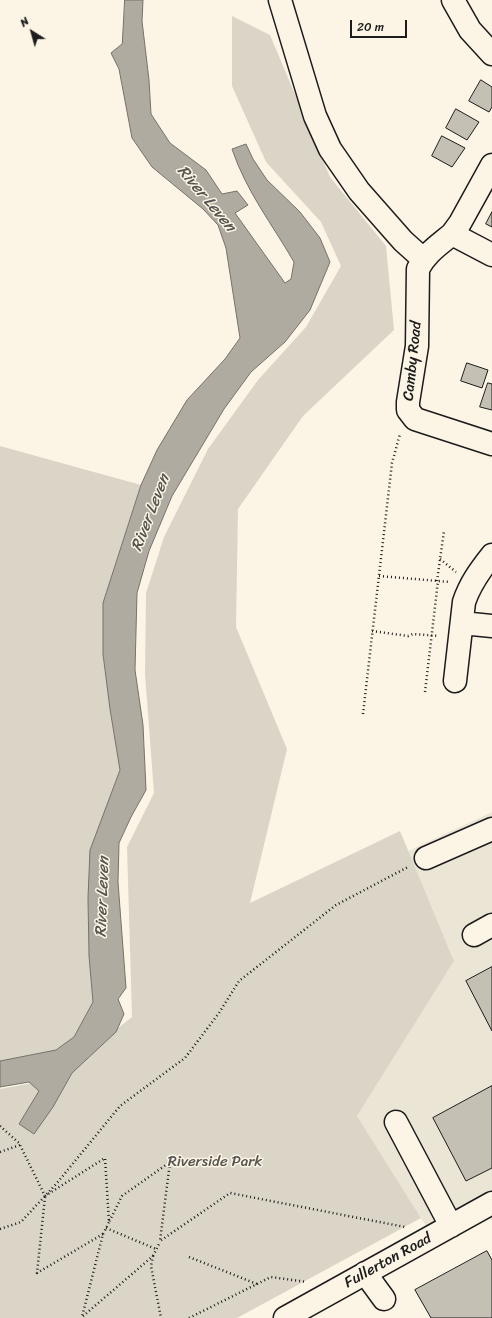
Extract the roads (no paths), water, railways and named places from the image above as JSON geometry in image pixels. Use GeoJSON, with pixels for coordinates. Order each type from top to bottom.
{"type":"FeatureCollection","features":[{"type":"Feature","properties":{"kind":"street"},"geometry":{"type":"LineString","coordinates":[[280,0],[315,116],[330,149],[359,191],[411,250],[423,259],[452,234],[460,223],[492,166]]}},
{"type":"Feature","properties":{"kind":"street"},"geometry":{"type":"LineString","coordinates":[[453,0],[470,30],[492,54]]}},
{"type":"Feature","properties":{"kind":"street"},"geometry":{"type":"LineString","coordinates":[[452,234],[492,255]]}},
{"type":"Feature","properties":{"kind":"street","name":"Camby Road"},"geometry":{"type":"LineString","coordinates":[[423,259],[418,269],[417,282],[419,328],[408,402],[411,415],[415,419],[492,444]]}},
{"type":"Feature","properties":{"kind":"street"},"geometry":{"type":"LineString","coordinates":[[455,681],[464,602],[471,584],[492,555]]}},
{"type":"Feature","properties":{"kind":"street"},"geometry":{"type":"LineString","coordinates":[[461,630],[492,626]]}},
{"type":"Feature","properties":{"kind":"street"},"geometry":{"type":"LineString","coordinates":[[426,858],[492,829]]}},
{"type":"Feature","properties":{"kind":"street"},"geometry":{"type":"LineString","coordinates":[[396,1122],[451,1226]]}},
{"type":"Feature","properties":{"kind":"street","name":"Fullerton Road"},"geometry":{"type":"LineString","coordinates":[[285,1318],[492,1203]]}},
{"type":"Feature","properties":{"kind":"street"},"geometry":{"type":"LineString","coordinates":[[365,1273],[384,1299]]}},
{"type":"Feature","properties":{"kind":"water","name":"River Leven"},"geometry":{"type":"Polygon","coordinates":[[[125,0],[143,0],[142,21],[149,80],[151,114],[170,143],[206,170],[222,194],[237,191],[248,205],[235,213],[285,283],[291,279],[294,262],[244,179],[232,149],[246,144],[253,159],[267,180],[300,212],[320,238],[330,262],[310,310],[285,342],[251,372],[224,409],[172,496],[149,551],[137,593],[135,670],[143,725],[146,790],[119,843],[118,882],[126,988],[118,999],[124,1014],[116,1032],[72,1073],[53,1107],[34,1134],[19,1124],[39,1091],[29,1082],[0,1087],[0,1061],[56,1050],[74,1037],[93,1002],[89,956],[88,898],[90,850],[120,770],[103,654],[103,603],[141,485],[157,450],[187,400],[225,359],[240,338],[226,248],[218,225],[203,209],[152,167],[132,138],[119,69],[111,53],[122,44],[125,0]]]}},
{"type":"Feature","properties":{"kind":"park label","name":"Riverside Park"},"geometry":{"type":"Point","coordinates":[215,1162]}}]}
